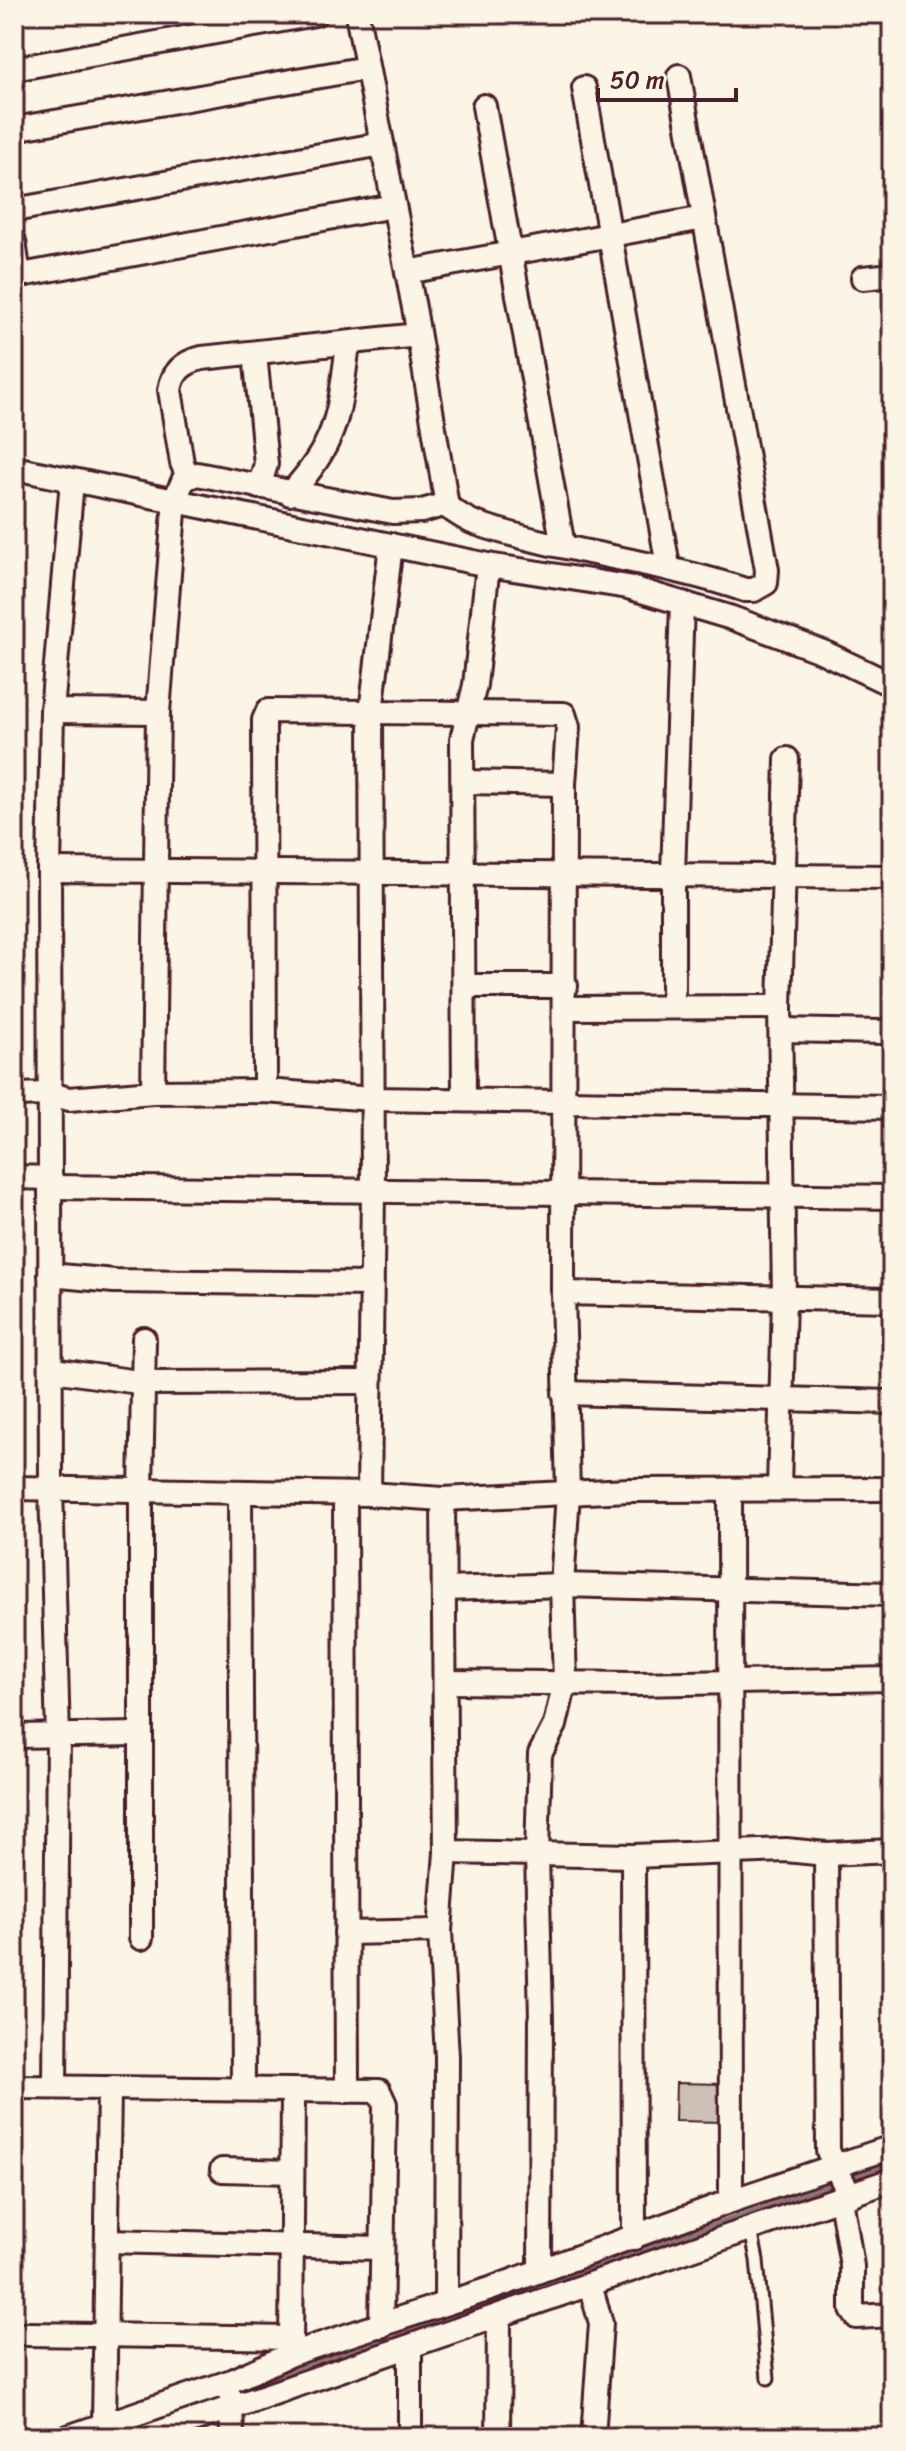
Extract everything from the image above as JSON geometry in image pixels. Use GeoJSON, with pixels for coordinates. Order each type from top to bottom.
{"type":"FeatureCollection","features":[{"type":"Feature","properties":{"kind":"street"},"geometry":{"type":"LineString","coordinates":[[14,69],[315,14]]}},
{"type":"Feature","properties":{"kind":"street"},"geometry":{"type":"LineString","coordinates":[[357,14],[407,272],[447,506]]}},
{"type":"Feature","properties":{"kind":"street"},"geometry":{"type":"LineString","coordinates":[[14,129],[367,68]]}},
{"type":"Feature","properties":{"kind":"street"},"geometry":{"type":"LineString","coordinates":[[153,1092],[158,712],[175,499],[181,482],[188,476],[393,512],[422,511],[438,504],[475,523],[563,546],[668,566],[745,590],[761,588],[767,577],[679,76]]}},
{"type":"Feature","properties":{"kind":"street"},"geometry":{"type":"LineString","coordinates":[[584,88],[668,566]]}},
{"type":"Feature","properties":{"kind":"street"},"geometry":{"type":"LineString","coordinates":[[484,106],[563,546]]}},
{"type":"Feature","properties":{"kind":"street"},"geometry":{"type":"LineString","coordinates":[[14,210],[382,144]]}},
{"type":"Feature","properties":{"kind":"street"},"geometry":{"type":"LineString","coordinates":[[14,241],[18,269],[27,274],[393,206]]}},
{"type":"Feature","properties":{"kind":"street"},"geometry":{"type":"LineString","coordinates":[[407,272],[704,218]]}},
{"type":"Feature","properties":{"kind":"street"},"geometry":{"type":"LineString","coordinates":[[863,278],[892,275]]}},
{"type":"Feature","properties":{"kind":"street"},"geometry":{"type":"LineString","coordinates":[[188,476],[182,463],[170,390],[177,372],[193,360],[418,335]]}},
{"type":"Feature","properties":{"kind":"street"},"geometry":{"type":"LineString","coordinates":[[290,494],[325,451],[335,429],[348,344]]}},
{"type":"Feature","properties":{"kind":"street"},"geometry":{"type":"LineString","coordinates":[[255,354],[266,464],[259,487]]}},
{"type":"Feature","properties":{"kind":"street"},"geometry":{"type":"LineString","coordinates":[[14,468],[488,565],[628,587],[823,652],[892,685]]}},
{"type":"Feature","properties":{"kind":"street"},"geometry":{"type":"LineString","coordinates":[[55,2085],[58,1737],[51,1486],[49,870],[52,711],[72,481]]}},
{"type":"Feature","properties":{"kind":"street"},"geometry":{"type":"LineString","coordinates":[[369,1494],[368,1382],[373,1192],[371,712],[391,545]]}},
{"type":"Feature","properties":{"kind":"street"},"geometry":{"type":"LineString","coordinates":[[464,1099],[462,739],[475,685],[488,565]]}},
{"type":"Feature","properties":{"kind":"street"},"geometry":{"type":"LineString","coordinates":[[673,1006],[673,875],[682,603]]}},
{"type":"Feature","properties":{"kind":"street"},"geometry":{"type":"LineString","coordinates":[[265,1091],[265,715],[273,709],[564,714],[568,727],[564,784],[566,997],[563,1293],[568,1493],[562,1585],[565,1682],[555,1725],[541,1750],[537,1854],[541,2019],[540,2270]]}},
{"type":"Feature","properties":{"kind":"street"},"geometry":{"type":"LineString","coordinates":[[52,711],[158,712]]}},
{"type":"Feature","properties":{"kind":"street"},"geometry":{"type":"LineString","coordinates":[[779,1488],[784,1299],[780,1007],[787,759]]}},
{"type":"Feature","properties":{"kind":"street"},"geometry":{"type":"LineString","coordinates":[[463,782],[564,784]]}},
{"type":"Feature","properties":{"kind":"street"},"geometry":{"type":"LineString","coordinates":[[49,870],[892,877]]}},
{"type":"Feature","properties":{"kind":"street"},"geometry":{"type":"LineString","coordinates":[[464,986],[673,1006],[780,1007]]}},
{"type":"Feature","properties":{"kind":"street"},"geometry":{"type":"LineString","coordinates":[[782,1030],[890,1031]]}},
{"type":"Feature","properties":{"kind":"street"},"geometry":{"type":"LineString","coordinates":[[14,1095],[51,1094],[69,1099],[153,1092],[265,1091],[373,1099],[892,1107]]}},
{"type":"Feature","properties":{"kind":"street"},"geometry":{"type":"LineString","coordinates":[[14,1177],[51,1183],[373,1192],[564,1192],[783,1199],[892,1197]]}},
{"type":"Feature","properties":{"kind":"street"},"geometry":{"type":"LineString","coordinates":[[50,1275],[114,1281],[371,1284]]}},
{"type":"Feature","properties":{"kind":"street"},"geometry":{"type":"LineString","coordinates":[[563,1293],[892,1300]]}},
{"type":"Feature","properties":{"kind":"street"},"geometry":{"type":"LineString","coordinates":[[141,1938],[144,1339]]}},
{"type":"Feature","properties":{"kind":"street"},"geometry":{"type":"LineString","coordinates":[[53,1370],[145,1383],[368,1382]]}},
{"type":"Feature","properties":{"kind":"street"},"geometry":{"type":"LineString","coordinates":[[564,1393],[892,1402]]}},
{"type":"Feature","properties":{"kind":"street"},"geometry":{"type":"LineString","coordinates":[[14,1488],[51,1486],[369,1494],[443,1499],[779,1488],[892,1489]]}},
{"type":"Feature","properties":{"kind":"street"},"geometry":{"type":"LineString","coordinates":[[730,1490],[727,1589],[731,2201]]}},
{"type":"Feature","properties":{"kind":"street"},"geometry":{"type":"LineString","coordinates":[[240,1493],[243,2089]]}},
{"type":"Feature","properties":{"kind":"street"},"geometry":{"type":"LineString","coordinates":[[345,1494],[347,2091]]}},
{"type":"Feature","properties":{"kind":"street"},"geometry":{"type":"LineString","coordinates":[[443,1499],[446,1852],[440,1931],[447,2057],[446,2303]]}},
{"type":"Feature","properties":{"kind":"street"},"geometry":{"type":"LineString","coordinates":[[445,1589],[562,1585],[892,1594]]}},
{"type":"Feature","properties":{"kind":"street"},"geometry":{"type":"LineString","coordinates":[[445,1682],[892,1679]]}},
{"type":"Feature","properties":{"kind":"street"},"geometry":{"type":"LineString","coordinates":[[14,1736],[140,1734]]}},
{"type":"Feature","properties":{"kind":"street"},"geometry":{"type":"LineString","coordinates":[[446,1852],[633,1856],[731,1855],[786,1850],[826,1854],[892,1851]]}},
{"type":"Feature","properties":{"kind":"street"},"geometry":{"type":"LineString","coordinates":[[826,1854],[827,2142],[843,2185],[852,2266],[852,2310],[857,2317],[892,2315]]}},
{"type":"Feature","properties":{"kind":"street"},"geometry":{"type":"LineString","coordinates":[[633,1856],[634,2238]]}},
{"type":"Feature","properties":{"kind":"street"},"geometry":{"type":"LineString","coordinates":[[346,1933],[440,1931]]}},
{"type":"Feature","properties":{"kind":"street"},"geometry":{"type":"LineString","coordinates":[[14,2087],[55,2085],[109,2090],[379,2091],[385,2104],[380,2248],[381,2326]]}},
{"type":"Feature","properties":{"kind":"street"},"geometry":{"type":"LineString","coordinates":[[104,2424],[109,2090]]}},
{"type":"Feature","properties":{"kind":"street"},"geometry":{"type":"LineString","coordinates":[[291,2346],[293,2092]]}},
{"type":"Feature","properties":{"kind":"street"},"geometry":{"type":"LineString","coordinates":[[68,2437],[104,2424],[230,2395],[410,2347],[751,2230],[843,2185],[892,2147]]}},
{"type":"Feature","properties":{"kind":"street"},"geometry":{"type":"LineString","coordinates":[[222,2170],[292,2172]]}},
{"type":"Feature","properties":{"kind":"street"},"geometry":{"type":"LineString","coordinates":[[27,2334],[106,2335],[291,2346],[381,2326],[731,2201],[892,2180]]}},
{"type":"Feature","properties":{"kind":"street"},"geometry":{"type":"LineString","coordinates":[[107,2241],[380,2248]]}},
{"type":"Feature","properties":{"kind":"street"},"geometry":{"type":"LineString","coordinates":[[590,2285],[601,2323],[593,2437]]}},
{"type":"Feature","properties":{"kind":"street"},"geometry":{"type":"LineString","coordinates":[[498,2437],[499,2318]]}},
{"type":"Feature","properties":{"kind":"street"},"geometry":{"type":"LineString","coordinates":[[146,2437],[230,2395],[291,2346]]}},
{"type":"Feature","properties":{"kind":"street"},"geometry":{"type":"LineString","coordinates":[[410,2347],[410,2437]]}},
{"type":"Feature","properties":{"kind":"street"},"geometry":{"type":"LineString","coordinates":[[230,2395],[232,2437]]}},
{"type":"Feature","properties":{"kind":"lane"},"geometry":{"type":"LineString","coordinates":[[751,2230],[757,2260],[768,2378]]}},
{"type":"Feature","properties":{"kind":"building"},"geometry":{"type":"Polygon","coordinates":[[[676,2083],[724,2084],[723,2122],[675,2121],[676,2083]]]}},
{"type":"Feature","properties":{"kind":"waterway"},"geometry":{"type":"LineString","coordinates":[[237,2390],[892,2164]]}},
{"type":"Feature","properties":{"kind":"waterway"},"geometry":{"type":"LineString","coordinates":[[106,2437],[193,2406]]}}]}
